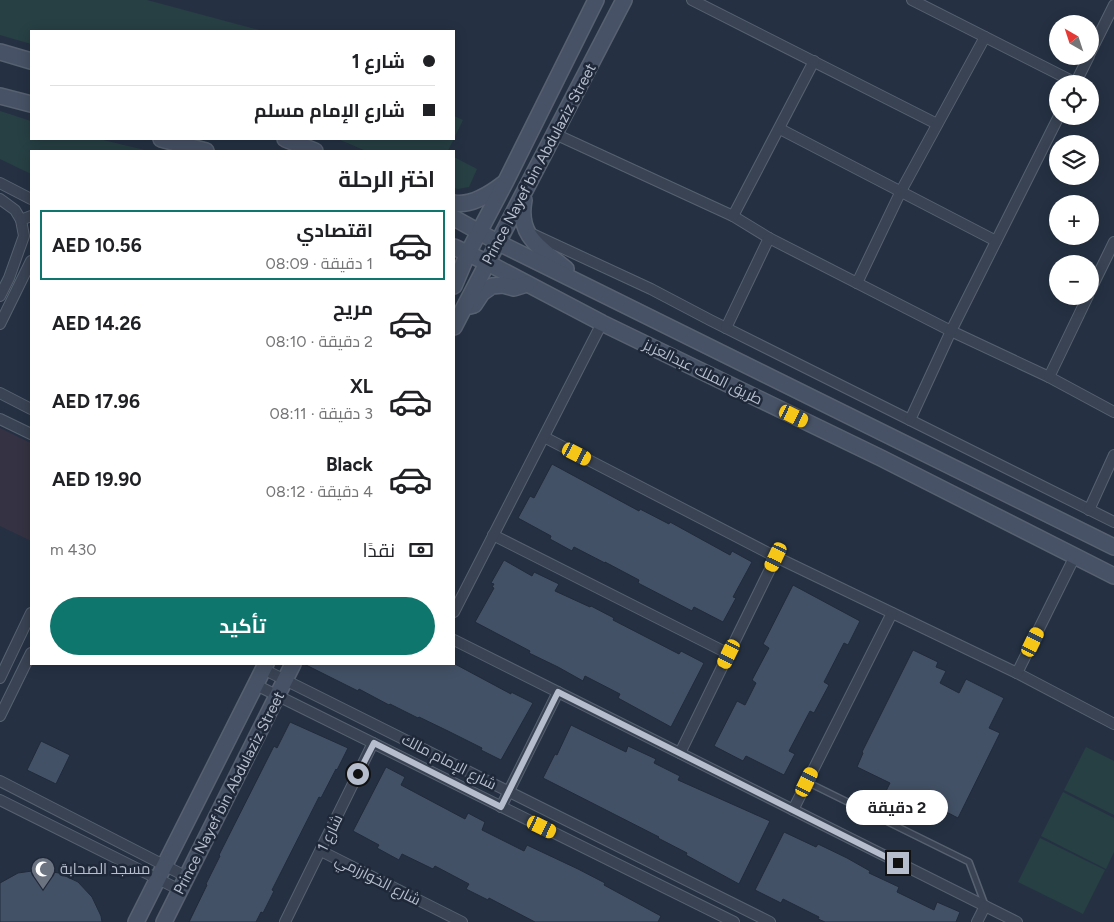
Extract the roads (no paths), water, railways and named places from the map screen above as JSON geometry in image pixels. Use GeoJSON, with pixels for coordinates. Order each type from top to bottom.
{"type":"FeatureCollection","features":[{"type":"Feature","properties":{"kind":"main road","name":"Prince Nayef bin Abdulaziz Street"},"geometry":{"type":"LineString","coordinates":[[455,281],[461,250],[479,231],[506,181],[596,0]]}},
{"type":"Feature","properties":{"kind":"main road","name":"Prince Nayef bin Abdulaziz Street"},"geometry":{"type":"LineString","coordinates":[[455,325],[624,0]]}},
{"type":"Feature","properties":{"kind":"main road"},"geometry":{"type":"LineString","coordinates":[[0,52],[30,61]]}},
{"type":"Feature","properties":{"kind":"main road"},"geometry":{"type":"LineString","coordinates":[[0,96],[30,104]]}},
{"type":"Feature","properties":{"kind":"main road"},"geometry":{"type":"LineString","coordinates":[[165,140],[202,150]]}},
{"type":"Feature","properties":{"kind":"main road"},"geometry":{"type":"LineString","coordinates":[[288,140],[312,150]]}},
{"type":"Feature","properties":{"kind":"main road"},"geometry":{"type":"LineString","coordinates":[[455,202],[459,204],[475,200],[494,191],[506,181]]}},
{"type":"Feature","properties":{"kind":"main road"},"geometry":{"type":"LineString","coordinates":[[526,188],[522,214],[525,230],[535,243],[582,283]]}},
{"type":"Feature","properties":{"kind":"main road","name":"طريق الملك عبدالعزيز"},"geometry":{"type":"LineString","coordinates":[[455,219],[499,243],[1114,547]]}},
{"type":"Feature","properties":{"kind":"main road","name":"طريق الملك عبدالعزيز"},"geometry":{"type":"LineString","coordinates":[[461,250],[602,323],[881,458],[1114,576]]}},
{"type":"Feature","properties":{"kind":"main road"},"geometry":{"type":"LineString","coordinates":[[463,307],[474,305],[482,293],[492,286],[504,285],[514,288],[527,284]]}},
{"type":"Feature","properties":{"kind":"main road","name":"Prince Nayef bin Abdulaziz Street"},"geometry":{"type":"LineString","coordinates":[[164,922],[294,665]]}},
{"type":"Feature","properties":{"kind":"main road","name":"Prince Nayef bin Abdulaziz Street"},"geometry":{"type":"LineString","coordinates":[[136,922],[265,666]]}},
{"type":"Feature","properties":{"kind":"street"},"geometry":{"type":"LineString","coordinates":[[692,0],[937,124]]}},
{"type":"Feature","properties":{"kind":"street"},"geometry":{"type":"LineString","coordinates":[[912,0],[1059,75]]}},
{"type":"Feature","properties":{"kind":"street"},"geometry":{"type":"LineString","coordinates":[[1099,35],[1114,5]]}},
{"type":"Feature","properties":{"kind":"street"},"geometry":{"type":"LineString","coordinates":[[857,283],[901,191],[985,37]]}},
{"type":"Feature","properties":{"kind":"street"},"geometry":{"type":"LineString","coordinates":[[733,216],[814,61]]}},
{"type":"Feature","properties":{"kind":"street"},"geometry":{"type":"LineString","coordinates":[[910,420],[951,331],[1054,125]]}},
{"type":"Feature","properties":{"kind":"street"},"geometry":{"type":"LineString","coordinates":[[780,129],[996,241]]}},
{"type":"Feature","properties":{"kind":"street"},"geometry":{"type":"LineString","coordinates":[[555,134],[733,216],[769,238],[951,331],[1048,377],[1114,412]]}},
{"type":"Feature","properties":{"kind":"street"},"geometry":{"type":"LineString","coordinates":[[0,183],[30,198]]}},
{"type":"Feature","properties":{"kind":"street"},"geometry":{"type":"LineString","coordinates":[[0,199],[15,210],[21,220],[24,236],[9,278],[0,296]]}},
{"type":"Feature","properties":{"kind":"street"},"geometry":{"type":"LineString","coordinates":[[21,220],[30,216]]}},
{"type":"Feature","properties":{"kind":"street"},"geometry":{"type":"LineString","coordinates":[[525,230],[651,289],[1114,522]]}},
{"type":"Feature","properties":{"kind":"street"},"geometry":{"type":"LineString","coordinates":[[726,328],[769,238]]}},
{"type":"Feature","properties":{"kind":"street"},"geometry":{"type":"LineString","coordinates":[[1099,273],[1114,242]]}},
{"type":"Feature","properties":{"kind":"street"},"geometry":{"type":"LineString","coordinates":[[0,324],[30,263]]}},
{"type":"Feature","properties":{"kind":"street"},"geometry":{"type":"LineString","coordinates":[[1048,377],[1084,305]]}},
{"type":"Feature","properties":{"kind":"street"},"geometry":{"type":"LineString","coordinates":[[455,610],[602,323]]}},
{"type":"Feature","properties":{"kind":"street"},"geometry":{"type":"LineString","coordinates":[[0,393],[30,408]]}},
{"type":"Feature","properties":{"kind":"street"},"geometry":{"type":"LineString","coordinates":[[0,419],[30,434]]}},
{"type":"Feature","properties":{"kind":"street"},"geometry":{"type":"LineString","coordinates":[[544,437],[776,557],[1017,673],[1114,724]]}},
{"type":"Feature","properties":{"kind":"street"},"geometry":{"type":"LineString","coordinates":[[1089,510],[1114,455]]}},
{"type":"Feature","properties":{"kind":"street"},"geometry":{"type":"LineString","coordinates":[[493,535],[729,654]]}},
{"type":"Feature","properties":{"kind":"street"},"geometry":{"type":"LineString","coordinates":[[1017,673],[1075,556]]}},
{"type":"Feature","properties":{"kind":"street"},"geometry":{"type":"LineString","coordinates":[[680,753],[776,557]]}},
{"type":"Feature","properties":{"kind":"street"},"geometry":{"type":"LineString","coordinates":[[793,810],[892,613]]}},
{"type":"Feature","properties":{"kind":"street"},"geometry":{"type":"LineString","coordinates":[[0,678],[30,615]]}},
{"type":"Feature","properties":{"kind":"street"},"geometry":{"type":"LineString","coordinates":[[455,640],[1017,922]]}},
{"type":"Feature","properties":{"kind":"street"},"geometry":{"type":"LineString","coordinates":[[0,716],[30,656]]}},
{"type":"Feature","properties":{"kind":"street","name":"شارع الإمام مالك"},"geometry":{"type":"LineString","coordinates":[[265,666],[286,680],[770,922]]}},
{"type":"Feature","properties":{"kind":"street","name":"شارع الإمام مالك"},"geometry":{"type":"LineString","coordinates":[[256,685],[734,922]]}},
{"type":"Feature","properties":{"kind":"street"},"geometry":{"type":"LineString","coordinates":[[501,807],[558,692]]}},
{"type":"Feature","properties":{"kind":"street","name":"شارع 1"},"geometry":{"type":"LineString","coordinates":[[285,922],[374,743]]}},
{"type":"Feature","properties":{"kind":"street"},"geometry":{"type":"LineString","coordinates":[[0,781],[161,872],[184,883]]}},
{"type":"Feature","properties":{"kind":"street"},"geometry":{"type":"LineString","coordinates":[[0,800],[184,883]]}},
{"type":"Feature","properties":{"kind":"street","name":"شارع الخوارزمي"},"geometry":{"type":"LineString","coordinates":[[321,851],[462,922]]}},
{"type":"Feature","properties":{"kind":"street"},"geometry":{"type":"LineString","coordinates":[[977,922],[985,906]]}},
{"type":"Feature","properties":{"kind":"lane"},"geometry":{"type":"LineString","coordinates":[[807,782],[969,862],[985,906]]}},
{"type":"Feature","properties":{"kind":"place","name":"مسجد الصحابة"},"geometry":{"type":"Point","coordinates":[43,890]}}]}
